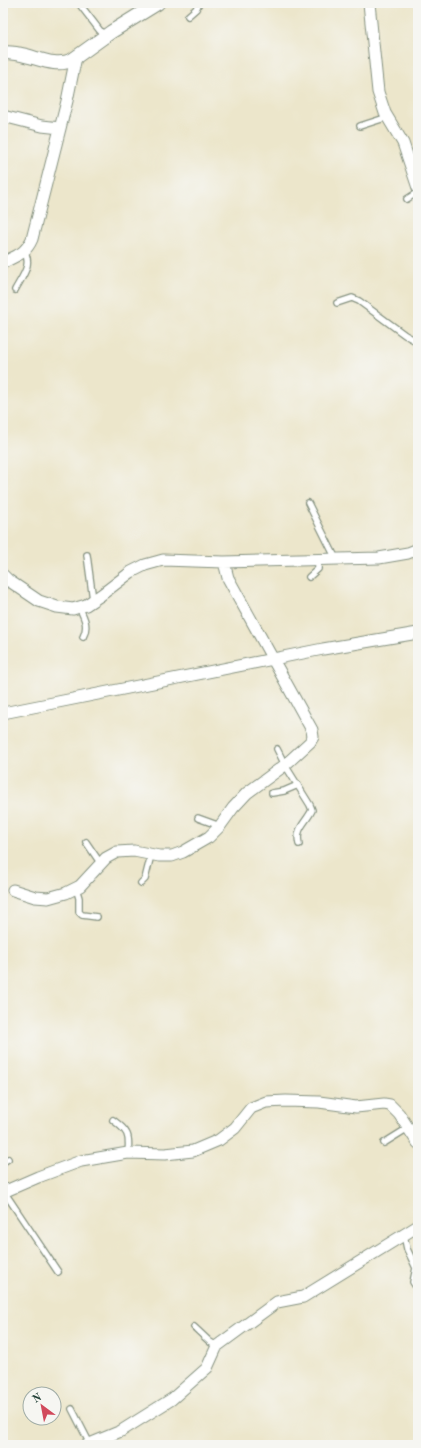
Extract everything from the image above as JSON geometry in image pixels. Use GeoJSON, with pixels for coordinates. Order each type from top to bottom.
{"type":"FeatureCollection","features":[{"type":"Feature","properties":{"kind":"street"},"geometry":{"type":"LineString","coordinates":[[3,52],[58,63],[66,62],[158,3]]}},
{"type":"Feature","properties":{"kind":"street"},"geometry":{"type":"LineString","coordinates":[[369,3],[378,92],[381,104],[403,143],[418,188]]}},
{"type":"Feature","properties":{"kind":"street"},"geometry":{"type":"LineString","coordinates":[[3,263],[16,257],[24,251],[29,246],[32,239],[76,57]]}},
{"type":"Feature","properties":{"kind":"street"},"geometry":{"type":"LineString","coordinates":[[3,116],[42,126],[60,128]]}},
{"type":"Feature","properties":{"kind":"street"},"geometry":{"type":"LineString","coordinates":[[5,581],[39,601],[66,609],[73,609],[93,600],[131,572],[145,565],[163,560],[224,562],[379,558],[408,553],[418,549]]}},
{"type":"Feature","properties":{"kind":"street"},"geometry":{"type":"LineString","coordinates":[[13,890],[35,897],[48,898],[80,886],[106,858],[117,852],[134,851],[151,855],[172,856],[183,852],[209,837],[220,826],[233,808],[248,793],[285,765],[310,742],[313,734],[228,578],[224,562]]}},
{"type":"Feature","properties":{"kind":"street"},"geometry":{"type":"LineString","coordinates":[[3,713],[323,649],[418,633]]}},
{"type":"Feature","properties":{"kind":"street"},"geometry":{"type":"LineString","coordinates":[[3,1189],[8,1190],[81,1161],[128,1153],[165,1154],[193,1151],[219,1140],[235,1128],[251,1108],[266,1102],[319,1102],[356,1107],[384,1104],[394,1107],[417,1140]]}},
{"type":"Feature","properties":{"kind":"street"},"geometry":{"type":"LineString","coordinates":[[88,1444],[121,1431],[172,1399],[207,1368],[217,1346],[277,1302],[303,1298],[418,1226]]}},
{"type":"Feature","properties":{"kind":"lane"},"geometry":{"type":"LineString","coordinates":[[188,16],[196,9],[199,3]]}},
{"type":"Feature","properties":{"kind":"lane"},"geometry":{"type":"LineString","coordinates":[[81,6],[104,37]]}},
{"type":"Feature","properties":{"kind":"lane"},"geometry":{"type":"LineString","coordinates":[[360,126],[388,117]]}},
{"type":"Feature","properties":{"kind":"lane"},"geometry":{"type":"LineString","coordinates":[[407,199],[418,192]]}},
{"type":"Feature","properties":{"kind":"lane"},"geometry":{"type":"LineString","coordinates":[[15,290],[28,265],[28,256],[24,251]]}},
{"type":"Feature","properties":{"kind":"lane"},"geometry":{"type":"LineString","coordinates":[[337,303],[352,298],[359,301],[405,335],[418,342]]}},
{"type":"Feature","properties":{"kind":"lane"},"geometry":{"type":"LineString","coordinates":[[308,503],[336,559]]}},
{"type":"Feature","properties":{"kind":"lane"},"geometry":{"type":"LineString","coordinates":[[87,555],[93,600]]}},
{"type":"Feature","properties":{"kind":"lane"},"geometry":{"type":"LineString","coordinates":[[309,577],[318,570],[316,559]]}},
{"type":"Feature","properties":{"kind":"lane"},"geometry":{"type":"LineString","coordinates":[[79,607],[86,626],[86,631],[83,637]]}},
{"type":"Feature","properties":{"kind":"lane"},"geometry":{"type":"LineString","coordinates":[[277,748],[285,765],[312,810],[297,836],[299,844]]}},
{"type":"Feature","properties":{"kind":"lane"},"geometry":{"type":"LineString","coordinates":[[272,792],[284,791],[298,785]]}},
{"type":"Feature","properties":{"kind":"lane"},"geometry":{"type":"LineString","coordinates":[[198,818],[220,826]]}},
{"type":"Feature","properties":{"kind":"lane"},"geometry":{"type":"LineString","coordinates":[[86,842],[101,864]]}},
{"type":"Feature","properties":{"kind":"lane"},"geometry":{"type":"LineString","coordinates":[[141,884],[145,879],[151,855]]}},
{"type":"Feature","properties":{"kind":"lane"},"geometry":{"type":"LineString","coordinates":[[76,888],[79,898],[79,912],[82,915],[97,917]]}},
{"type":"Feature","properties":{"kind":"lane"},"geometry":{"type":"LineString","coordinates":[[113,1120],[124,1128],[128,1134],[128,1153]]}},
{"type":"Feature","properties":{"kind":"lane"},"geometry":{"type":"LineString","coordinates":[[384,1143],[408,1128]]}},
{"type":"Feature","properties":{"kind":"lane"},"geometry":{"type":"LineString","coordinates":[[3,1189],[58,1272]]}},
{"type":"Feature","properties":{"kind":"lane"},"geometry":{"type":"LineString","coordinates":[[404,1235],[407,1249],[416,1268],[413,1282],[418,1290]]}},
{"type":"Feature","properties":{"kind":"lane"},"geometry":{"type":"LineString","coordinates":[[194,1327],[210,1342],[217,1346]]}},
{"type":"Feature","properties":{"kind":"lane"},"geometry":{"type":"LineString","coordinates":[[72,1409],[88,1444]]}}]}
